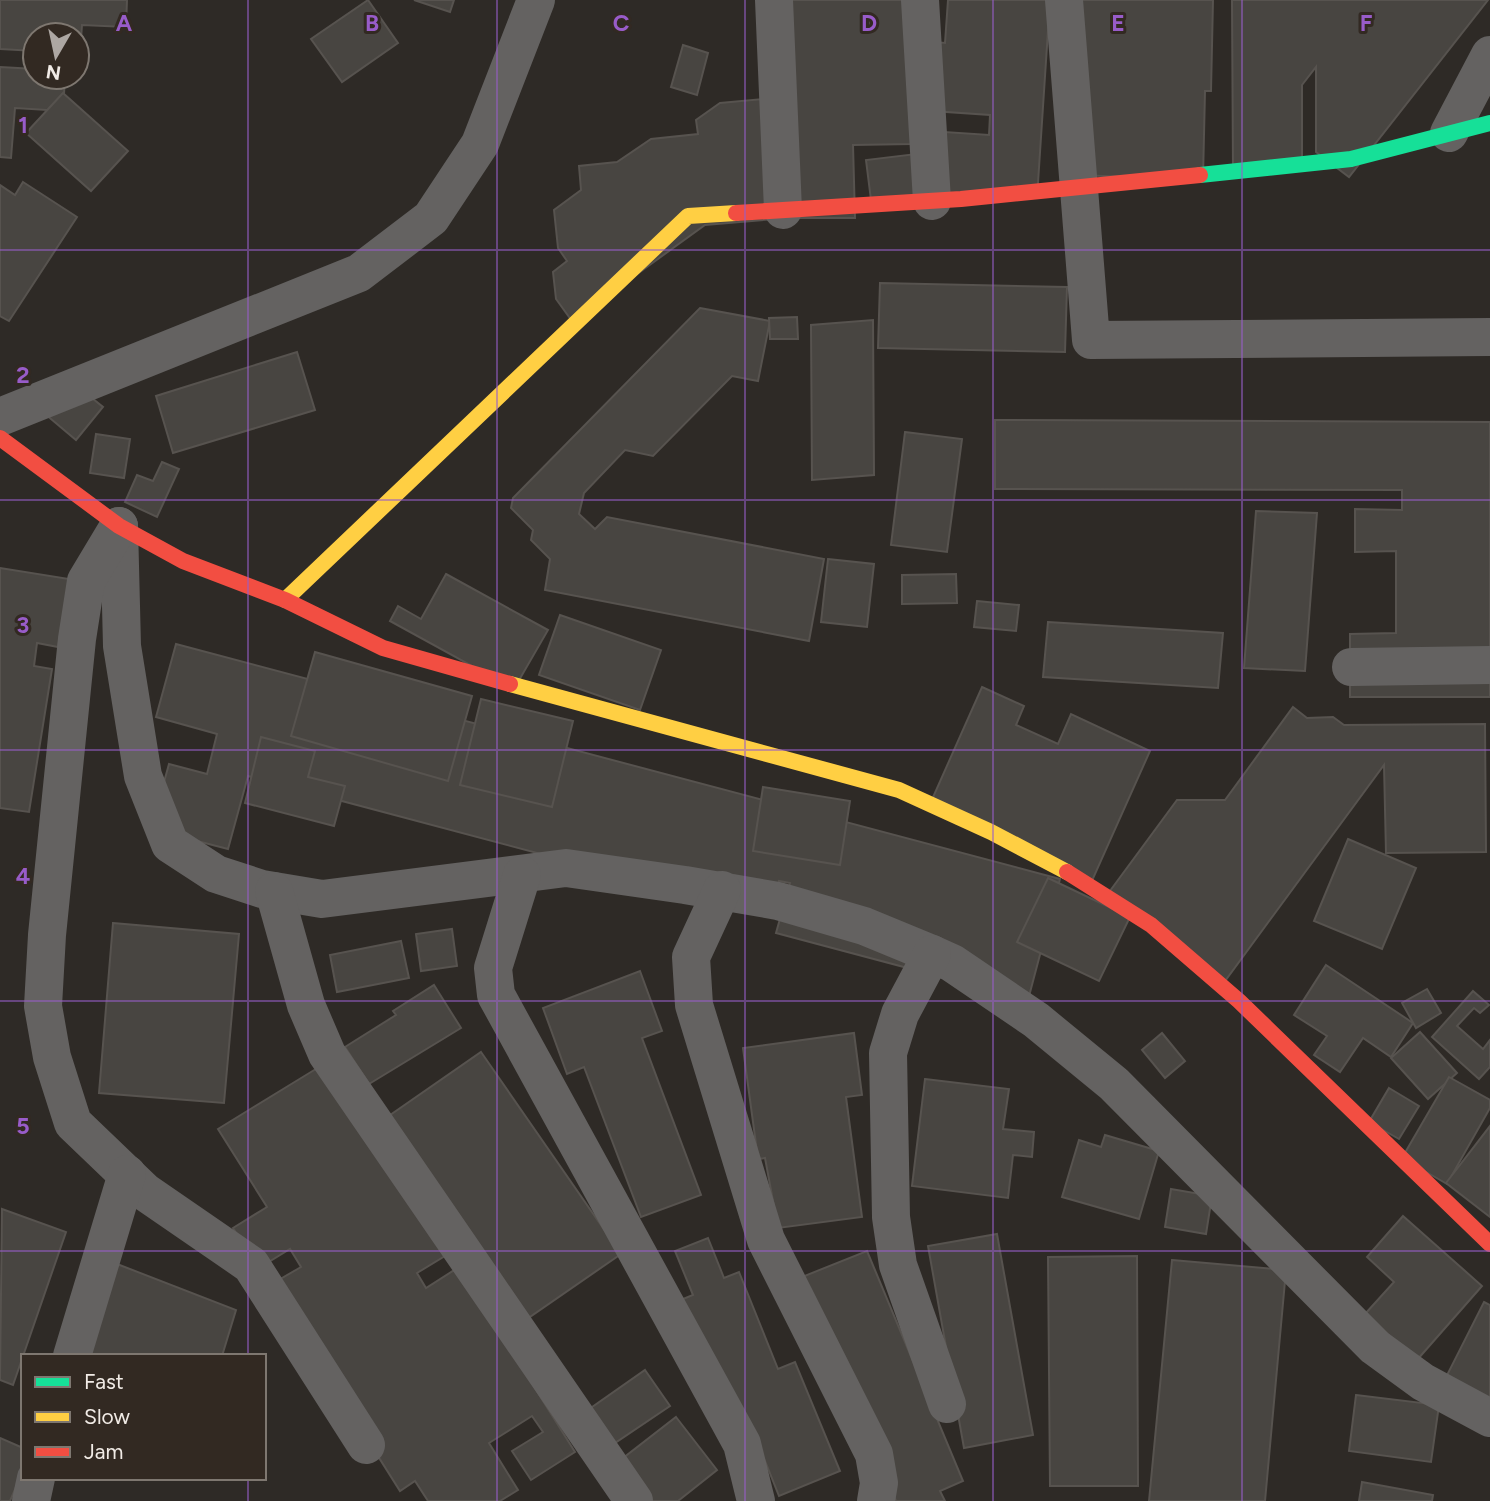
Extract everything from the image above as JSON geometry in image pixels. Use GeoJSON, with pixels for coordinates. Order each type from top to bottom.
{"type":"FeatureCollection","features":[{"type":"Feature","properties":{"kind":"main road"},"geometry":{"type":"LineString","coordinates":[[285,600],[688,216],[932,201],[1351,159],[1490,123]]}},
{"type":"Feature","properties":{"kind":"main road"},"geometry":{"type":"LineString","coordinates":[[0,438],[119,526],[183,561],[285,600],[383,648],[763,755],[899,790],[991,832],[1070,874],[1151,925],[1239,1001],[1490,1244]]}},
{"type":"Feature","properties":{"kind":"street"},"geometry":{"type":"LineString","coordinates":[[0,417],[359,273],[431,218],[480,144],[536,0]]}},
{"type":"Feature","properties":{"kind":"street"},"geometry":{"type":"LineString","coordinates":[[774,0],[783,210]]}},
{"type":"Feature","properties":{"kind":"street"},"geometry":{"type":"LineString","coordinates":[[920,0],[932,201]]}},
{"type":"Feature","properties":{"kind":"street"},"geometry":{"type":"LineString","coordinates":[[1064,0],[1091,340],[1490,337]]}},
{"type":"Feature","properties":{"kind":"street"},"geometry":{"type":"LineString","coordinates":[[1449,133],[1490,55]]}},
{"type":"Feature","properties":{"kind":"street"},"geometry":{"type":"LineString","coordinates":[[119,526],[122,646],[141,763],[170,844],[216,874],[275,891],[322,899],[566,869],[722,890],[778,901],[852,922],[932,954],[952,963],[1036,1020],[1114,1084],[1375,1347],[1423,1382],[1490,1418]]}},
{"type":"Feature","properties":{"kind":"street"},"geometry":{"type":"LineString","coordinates":[[119,526],[86,581],[77,639],[47,934],[43,1006],[52,1057],[73,1123],[145,1192],[251,1265],[366,1446]]}},
{"type":"Feature","properties":{"kind":"street"},"geometry":{"type":"LineString","coordinates":[[1351,667],[1490,665]]}},
{"type":"Feature","properties":{"kind":"street"},"geometry":{"type":"LineString","coordinates":[[522,875],[493,968],[496,995],[742,1444],[756,1501]]}},
{"type":"Feature","properties":{"kind":"street"},"geometry":{"type":"LineString","coordinates":[[722,890],[691,957],[694,1005],[766,1240],[874,1454],[879,1483],[876,1501]]}},
{"type":"Feature","properties":{"kind":"street"},"geometry":{"type":"LineString","coordinates":[[275,891],[306,1005],[327,1054],[634,1501]]}},
{"type":"Feature","properties":{"kind":"street"},"geometry":{"type":"LineString","coordinates":[[932,954],[900,1014],[888,1053],[891,1217],[898,1265],[947,1404]]}},
{"type":"Feature","properties":{"kind":"street"},"geometry":{"type":"LineString","coordinates":[[73,1354],[127,1174]]}},
{"type":"Feature","properties":{"kind":"street"},"geometry":{"type":"LineString","coordinates":[[31,1501],[36,1480]]}},
{"type":"Feature","properties":{"kind":"building"},"geometry":{"type":"Polygon","coordinates":[[[0,0],[127,0],[126,27],[91,25],[91,21],[21,21],[21,50],[0,49],[0,0]]]}},
{"type":"Feature","properties":{"kind":"building"},"geometry":{"type":"Polygon","coordinates":[[[368,0],[398,43],[342,82],[311,39],[368,0]]]}},
{"type":"Feature","properties":{"kind":"building"},"geometry":{"type":"Polygon","coordinates":[[[414,0],[454,0],[450,12],[414,0]]]}},
{"type":"Feature","properties":{"kind":"building"},"geometry":{"type":"Polygon","coordinates":[[[783,0],[913,0],[911,144],[853,145],[855,218],[789,218],[783,0]]]}},
{"type":"Feature","properties":{"kind":"building"},"geometry":{"type":"Polygon","coordinates":[[[948,0],[1050,0],[1037,198],[942,192],[945,132],[989,135],[990,115],[932,111],[936,42],[945,43],[948,0]]]}},
{"type":"Feature","properties":{"kind":"building"},"geometry":{"type":"Polygon","coordinates":[[[1076,0],[1213,0],[1211,91],[1205,91],[1203,179],[1071,175],[1076,0]]]}},
{"type":"Feature","properties":{"kind":"building"},"geometry":{"type":"Polygon","coordinates":[[[1232,0],[1488,0],[1349,177],[1316,152],[1316,67],[1302,85],[1302,171],[1233,171],[1232,0]]]}},
{"type":"Feature","properties":{"kind":"building"},"geometry":{"type":"Polygon","coordinates":[[[683,45],[708,53],[697,95],[671,87],[683,45]]]}},
{"type":"Feature","properties":{"kind":"building"},"geometry":{"type":"Polygon","coordinates":[[[0,67],[21,68],[21,91],[64,91],[63,111],[15,108],[11,158],[0,157],[0,67]]]}},
{"type":"Feature","properties":{"kind":"building"},"geometry":{"type":"Polygon","coordinates":[[[63,93],[128,151],[91,191],[26,133],[63,93]]]}},
{"type":"Feature","properties":{"kind":"building"},"geometry":{"type":"Polygon","coordinates":[[[763,99],[775,219],[705,225],[572,321],[556,299],[553,272],[567,261],[558,248],[554,210],[581,190],[579,166],[617,162],[651,139],[698,134],[696,120],[720,103],[763,99]]]}},
{"type":"Feature","properties":{"kind":"building"},"geometry":{"type":"Polygon","coordinates":[[[916,154],[921,194],[871,200],[866,160],[916,154]]]}},
{"type":"Feature","properties":{"kind":"building"},"geometry":{"type":"Polygon","coordinates":[[[23,182],[77,217],[9,321],[0,316],[0,185],[15,195],[23,182]]]}},
{"type":"Feature","properties":{"kind":"building"},"geometry":{"type":"Polygon","coordinates":[[[880,283],[1067,287],[1065,352],[878,348],[880,283]]]}},
{"type":"Feature","properties":{"kind":"building"},"geometry":{"type":"Polygon","coordinates":[[[700,308],[770,321],[758,381],[732,376],[653,456],[625,450],[584,493],[579,514],[595,529],[607,517],[824,559],[809,641],[545,590],[550,559],[531,540],[533,530],[511,508],[513,498],[700,308]]]}},
{"type":"Feature","properties":{"kind":"building"},"geometry":{"type":"Polygon","coordinates":[[[797,317],[798,339],[770,339],[769,318],[797,317]]]}},
{"type":"Feature","properties":{"kind":"building"},"geometry":{"type":"Polygon","coordinates":[[[873,320],[874,475],[812,480],[811,325],[873,320]]]}},
{"type":"Feature","properties":{"kind":"building"},"geometry":{"type":"Polygon","coordinates":[[[297,352],[315,410],[173,453],[156,396],[297,352]]]}},
{"type":"Feature","properties":{"kind":"building"},"geometry":{"type":"Polygon","coordinates":[[[72,382],[103,407],[76,440],[45,414],[72,382]]]}},
{"type":"Feature","properties":{"kind":"building"},"geometry":{"type":"Polygon","coordinates":[[[995,420],[1490,422],[1490,697],[1350,697],[1350,634],[1396,633],[1396,551],[1355,552],[1355,509],[1402,510],[1402,490],[995,489],[995,420]]]}},
{"type":"Feature","properties":{"kind":"building"},"geometry":{"type":"Polygon","coordinates":[[[905,432],[962,439],[947,552],[891,545],[905,432]]]}},
{"type":"Feature","properties":{"kind":"building"},"geometry":{"type":"Polygon","coordinates":[[[96,434],[130,439],[124,478],[90,473],[96,434]]]}},
{"type":"Feature","properties":{"kind":"building"},"geometry":{"type":"Polygon","coordinates":[[[162,462],[179,469],[157,517],[125,502],[137,475],[153,481],[162,462]]]}},
{"type":"Feature","properties":{"kind":"building"},"geometry":{"type":"Polygon","coordinates":[[[1256,511],[1317,513],[1305,671],[1244,668],[1256,511]]]}},
{"type":"Feature","properties":{"kind":"building"},"geometry":{"type":"Polygon","coordinates":[[[828,559],[874,564],[867,627],[821,622],[828,559]]]}},
{"type":"Feature","properties":{"kind":"building"},"geometry":{"type":"Polygon","coordinates":[[[0,568],[69,579],[58,647],[37,643],[34,666],[52,669],[29,812],[0,808],[0,568]]]}},
{"type":"Feature","properties":{"kind":"building"},"geometry":{"type":"Polygon","coordinates":[[[446,574],[548,630],[514,689],[390,621],[398,606],[421,619],[446,574]]]}},
{"type":"Feature","properties":{"kind":"building"},"geometry":{"type":"Polygon","coordinates":[[[956,574],[957,603],[902,604],[902,575],[956,574]]]}},
{"type":"Feature","properties":{"kind":"building"},"geometry":{"type":"Polygon","coordinates":[[[977,601],[1019,605],[1016,631],[974,627],[977,601]]]}},
{"type":"Feature","properties":{"kind":"building"},"geometry":{"type":"Polygon","coordinates":[[[560,615],[661,650],[640,710],[539,675],[560,615]]]}},
{"type":"Feature","properties":{"kind":"building"},"geometry":{"type":"Polygon","coordinates":[[[1048,622],[1223,633],[1218,688],[1043,677],[1048,622]]]}},
{"type":"Feature","properties":{"kind":"building"},"geometry":{"type":"Polygon","coordinates":[[[176,644],[1060,879],[1028,1000],[776,933],[790,883],[779,881],[770,915],[248,776],[228,849],[151,829],[169,764],[207,774],[217,734],[156,717],[176,644]]]}},
{"type":"Feature","properties":{"kind":"building"},"geometry":{"type":"Polygon","coordinates":[[[315,652],[472,696],[448,781],[291,736],[315,652]]]}},
{"type":"Feature","properties":{"kind":"building"},"geometry":{"type":"Polygon","coordinates":[[[982,687],[1024,706],[1016,725],[1058,744],[1071,714],[1150,751],[1091,883],[930,804],[982,687]]]}},
{"type":"Feature","properties":{"kind":"building"},"geometry":{"type":"Polygon","coordinates":[[[481,699],[573,721],[552,807],[460,785],[481,699]]]}},
{"type":"Feature","properties":{"kind":"building"},"geometry":{"type":"Polygon","coordinates":[[[1293,707],[1307,718],[1333,717],[1344,725],[1485,724],[1486,852],[1386,853],[1384,765],[1225,981],[1107,895],[1177,800],[1225,800],[1293,707]]]}},
{"type":"Feature","properties":{"kind":"building"},"geometry":{"type":"Polygon","coordinates":[[[261,737],[315,751],[308,777],[345,786],[334,826],[245,803],[261,737]]]}},
{"type":"Feature","properties":{"kind":"building"},"geometry":{"type":"Polygon","coordinates":[[[763,787],[850,801],[840,865],[753,851],[763,787]]]}},
{"type":"Feature","properties":{"kind":"building"},"geometry":{"type":"Polygon","coordinates":[[[1348,839],[1416,868],[1382,949],[1314,921],[1348,839]]]}},
{"type":"Feature","properties":{"kind":"building"},"geometry":{"type":"Polygon","coordinates":[[[1048,878],[1130,917],[1099,981],[1017,942],[1048,878]]]}},
{"type":"Feature","properties":{"kind":"building"},"geometry":{"type":"Polygon","coordinates":[[[113,923],[239,934],[224,1103],[99,1093],[113,923]]]}},
{"type":"Feature","properties":{"kind":"building"},"geometry":{"type":"Polygon","coordinates":[[[452,929],[457,966],[421,971],[416,934],[452,929]]]}},
{"type":"Feature","properties":{"kind":"building"},"geometry":{"type":"Polygon","coordinates":[[[401,941],[409,978],[337,992],[330,955],[401,941]]]}},
{"type":"Feature","properties":{"kind":"building"},"geometry":{"type":"Polygon","coordinates":[[[1326,965],[1413,1023],[1391,1057],[1363,1038],[1340,1072],[1314,1055],[1327,1036],[1294,1015],[1326,965]]]}},
{"type":"Feature","properties":{"kind":"building"},"geometry":{"type":"Polygon","coordinates":[[[640,971],[662,1031],[642,1038],[701,1195],[641,1217],[584,1067],[567,1074],[543,1008],[640,971]]]}},
{"type":"Feature","properties":{"kind":"building"},"geometry":{"type":"Polygon","coordinates":[[[434,985],[461,1028],[369,1084],[345,1047],[396,1015],[393,1011],[434,985]]]}},
{"type":"Feature","properties":{"kind":"building"},"geometry":{"type":"Polygon","coordinates":[[[1427,989],[1441,1013],[1416,1028],[1402,1003],[1427,989]]]}},
{"type":"Feature","properties":{"kind":"building"},"geometry":{"type":"Polygon","coordinates":[[[1473,991],[1489,1005],[1480,1013],[1474,1008],[1457,1026],[1483,1049],[1490,1040],[1490,1067],[1479,1079],[1432,1037],[1473,991]]]}},
{"type":"Feature","properties":{"kind":"building"},"geometry":{"type":"Polygon","coordinates":[[[1420,1032],[1457,1073],[1428,1099],[1391,1058],[1420,1032]]]}},
{"type":"Feature","properties":{"kind":"building"},"geometry":{"type":"Polygon","coordinates":[[[854,1033],[862,1095],[846,1097],[862,1217],[778,1228],[765,1158],[758,1159],[743,1048],[854,1033]]]}},
{"type":"Feature","properties":{"kind":"building"},"geometry":{"type":"Polygon","coordinates":[[[1162,1033],[1185,1061],[1165,1078],[1142,1050],[1162,1033]]]}},
{"type":"Feature","properties":{"kind":"building"},"geometry":{"type":"Polygon","coordinates":[[[481,1052],[621,1254],[524,1321],[383,1120],[481,1052]]]}},
{"type":"Feature","properties":{"kind":"building"},"geometry":{"type":"Polygon","coordinates":[[[324,1064],[445,1256],[417,1273],[426,1288],[459,1267],[575,1452],[531,1480],[512,1451],[543,1432],[532,1416],[489,1443],[518,1490],[500,1501],[428,1501],[415,1481],[400,1491],[270,1285],[301,1267],[290,1249],[259,1268],[233,1228],[267,1207],[218,1129],[324,1064]]]}},
{"type":"Feature","properties":{"kind":"building"},"geometry":{"type":"Polygon","coordinates":[[[1449,1077],[1490,1100],[1490,1108],[1447,1184],[1402,1158],[1449,1077]]]}},
{"type":"Feature","properties":{"kind":"building"},"geometry":{"type":"Polygon","coordinates":[[[925,1079],[1009,1089],[1003,1129],[1034,1132],[1032,1157],[1013,1155],[1008,1198],[912,1186],[925,1079]]]}},
{"type":"Feature","properties":{"kind":"building"},"geometry":{"type":"Polygon","coordinates":[[[1389,1088],[1419,1106],[1399,1139],[1369,1122],[1389,1088]]]}},
{"type":"Feature","properties":{"kind":"building"},"geometry":{"type":"Polygon","coordinates":[[[1490,1126],[1490,1217],[1446,1183],[1490,1126]]]}},
{"type":"Feature","properties":{"kind":"building"},"geometry":{"type":"Polygon","coordinates":[[[1105,1135],[1159,1151],[1139,1219],[1062,1197],[1079,1140],[1101,1147],[1105,1135]]]}},
{"type":"Feature","properties":{"kind":"building"},"geometry":{"type":"Polygon","coordinates":[[[1171,1189],[1212,1196],[1206,1234],[1165,1227],[1171,1189]]]}},
{"type":"Feature","properties":{"kind":"building"},"geometry":{"type":"Polygon","coordinates":[[[2,1209],[66,1232],[24,1354],[21,1354],[13,1385],[0,1380],[2,1209]]]}},
{"type":"Feature","properties":{"kind":"building"},"geometry":{"type":"Polygon","coordinates":[[[1403,1216],[1482,1286],[1417,1360],[1365,1314],[1394,1282],[1367,1257],[1403,1216]]]}},
{"type":"Feature","properties":{"kind":"building"},"geometry":{"type":"Polygon","coordinates":[[[997,1234],[1033,1435],[964,1448],[928,1246],[997,1234]]]}},
{"type":"Feature","properties":{"kind":"building"},"geometry":{"type":"Polygon","coordinates":[[[708,1238],[724,1278],[739,1272],[778,1369],[795,1362],[840,1471],[779,1496],[765,1461],[678,1301],[693,1295],[675,1251],[708,1238]]]}},
{"type":"Feature","properties":{"kind":"building"},"geometry":{"type":"Polygon","coordinates":[[[867,1251],[963,1481],[940,1491],[945,1501],[896,1501],[802,1277],[867,1251]]]}},
{"type":"Feature","properties":{"kind":"building"},"geometry":{"type":"Polygon","coordinates":[[[1137,1256],[1138,1486],[1050,1486],[1048,1257],[1137,1256]]]}},
{"type":"Feature","properties":{"kind":"building"},"geometry":{"type":"Polygon","coordinates":[[[1172,1260],[1286,1270],[1265,1501],[1149,1501],[1172,1260]]]}},
{"type":"Feature","properties":{"kind":"building"},"geometry":{"type":"Polygon","coordinates":[[[117,1264],[236,1310],[223,1354],[89,1354],[117,1264]]]}},
{"type":"Feature","properties":{"kind":"building"},"geometry":{"type":"Polygon","coordinates":[[[1484,1302],[1490,1305],[1490,1416],[1439,1391],[1484,1302]]]}},
{"type":"Feature","properties":{"kind":"building"},"geometry":{"type":"Polygon","coordinates":[[[645,1370],[670,1406],[609,1447],[585,1412],[645,1370]]]}},
{"type":"Feature","properties":{"kind":"building"},"geometry":{"type":"Polygon","coordinates":[[[1356,1395],[1439,1405],[1431,1462],[1349,1451],[1356,1395]]]}},
{"type":"Feature","properties":{"kind":"building"},"geometry":{"type":"Polygon","coordinates":[[[676,1417],[717,1470],[678,1501],[648,1501],[618,1462],[676,1417]]]}},
{"type":"Feature","properties":{"kind":"building"},"geometry":{"type":"Polygon","coordinates":[[[0,1438],[21,1447],[21,1476],[10,1501],[0,1501],[0,1438]]]}},
{"type":"Feature","properties":{"kind":"building"},"geometry":{"type":"Polygon","coordinates":[[[1362,1482],[1433,1495],[1432,1501],[1359,1501],[1362,1482]]]}},
{"type":"Feature","properties":{"kind":"traffic: fast"},"geometry":{"type":"LineString","coordinates":[[1200,175],[1351,159],[1490,123]]}},
{"type":"Feature","properties":{"kind":"traffic: slow"},"geometry":{"type":"LineString","coordinates":[[285,600],[688,216],[736,213]]}},
{"type":"Feature","properties":{"kind":"traffic: slow"},"geometry":{"type":"LineString","coordinates":[[510,684],[899,790],[991,832],[1067,872]]}},
{"type":"Feature","properties":{"kind":"traffic: jam"},"geometry":{"type":"LineString","coordinates":[[736,213],[961,199],[1200,175]]}},
{"type":"Feature","properties":{"kind":"traffic: jam"},"geometry":{"type":"LineString","coordinates":[[0,438],[119,526],[183,561],[285,600],[383,648],[510,684]]}},
{"type":"Feature","properties":{"kind":"traffic: jam"},"geometry":{"type":"LineString","coordinates":[[1067,872],[1151,925],[1239,1001],[1490,1244]]}}]}
